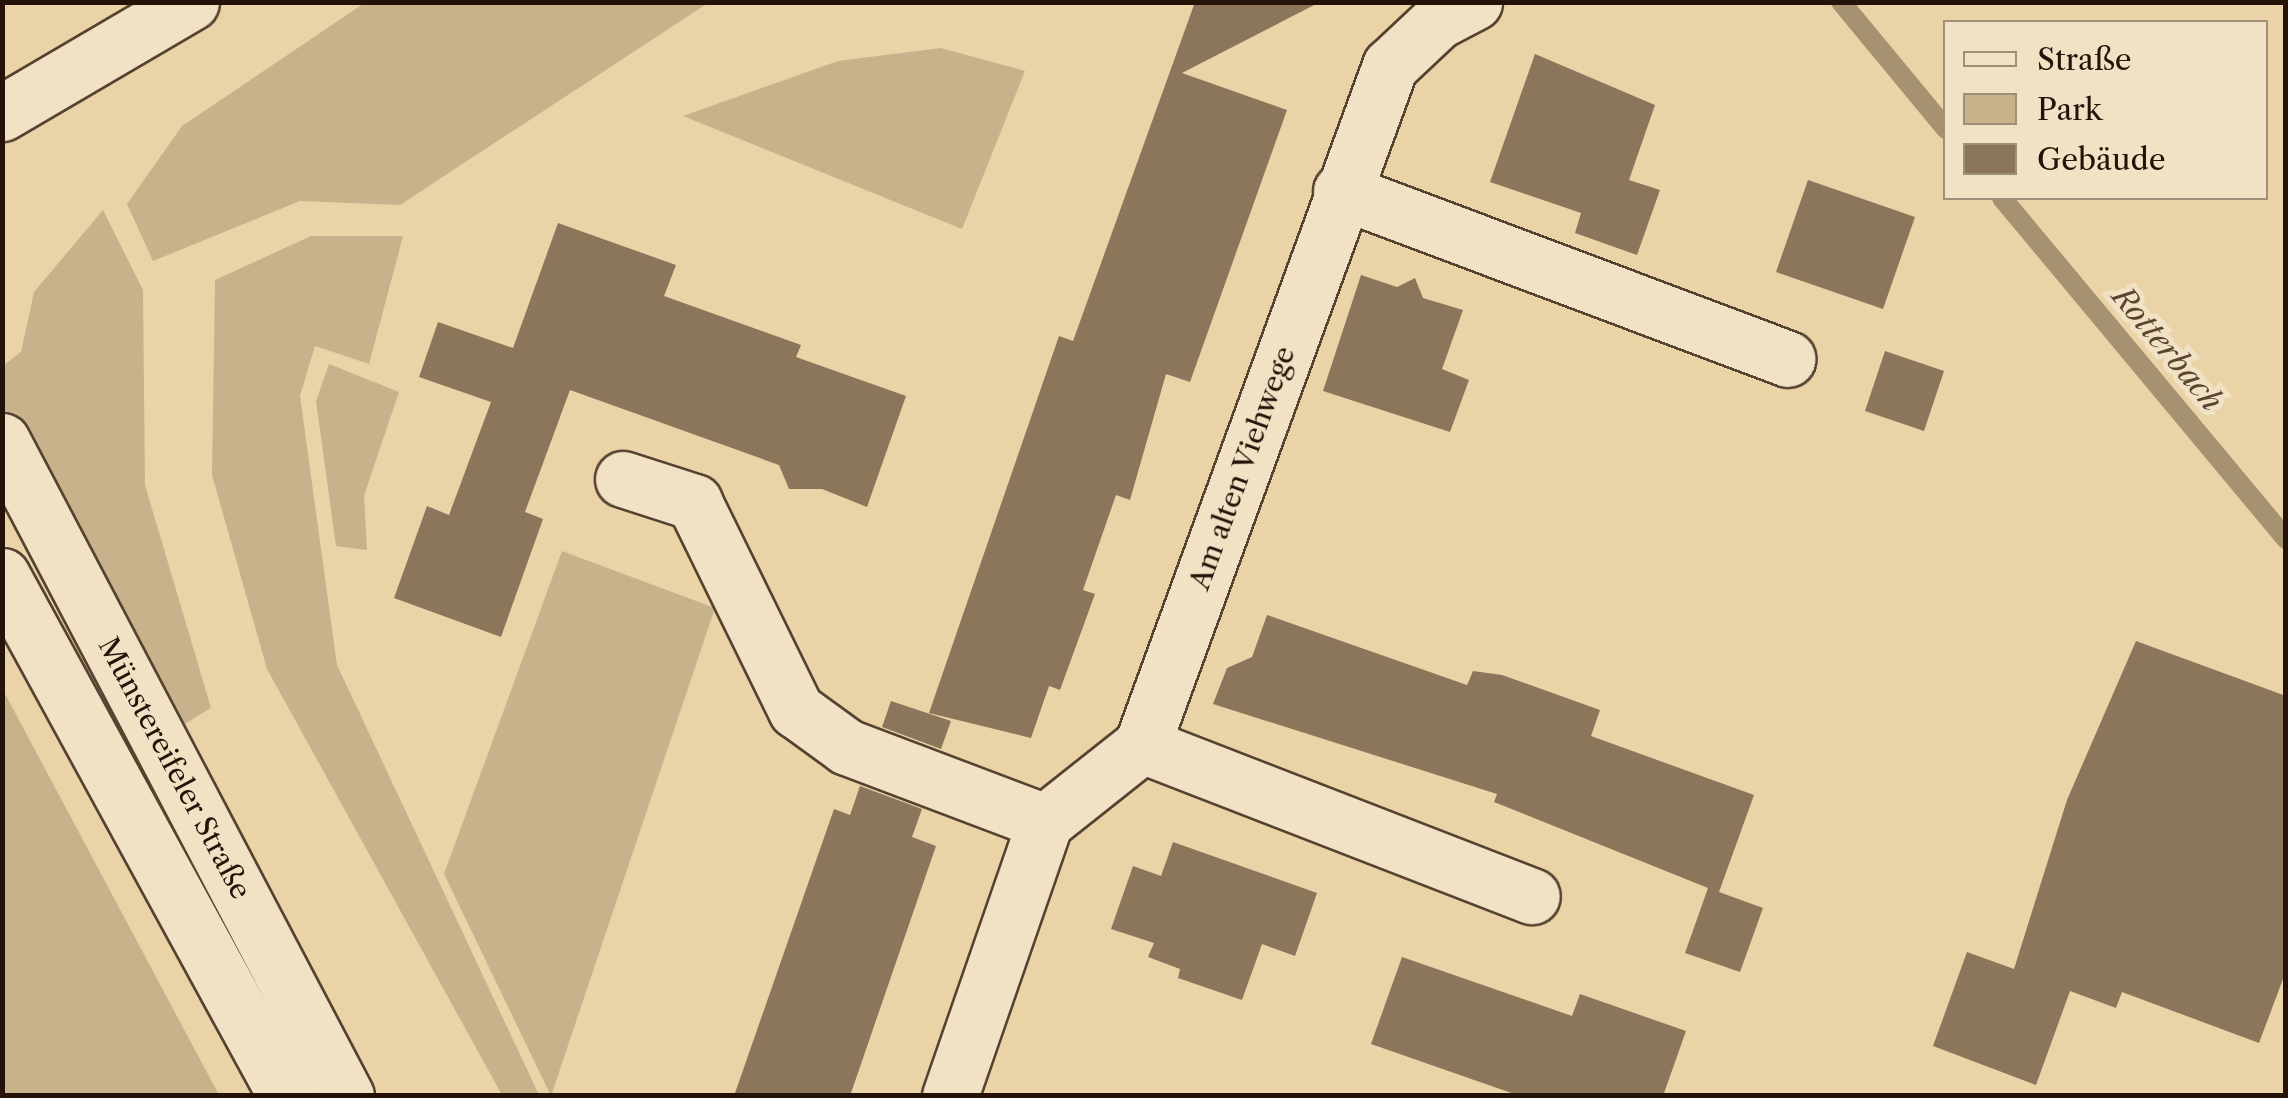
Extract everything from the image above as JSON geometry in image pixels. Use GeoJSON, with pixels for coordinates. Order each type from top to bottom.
{"type":"FeatureCollection","features":[{"type":"Feature","properties":{"kind":"street"},"geometry":{"type":"LineString","coordinates":[[2,113],[191,2]]}},
{"type":"Feature","properties":{"kind":"street","name":"Am alten Viehwege"},"geometry":{"type":"LineString","coordinates":[[1142,745],[1341,190],[1390,66],[1438,21],[1474,2]]}},
{"type":"Feature","properties":{"kind":"street"},"geometry":{"type":"LineString","coordinates":[[1341,190],[1786,359]]}},
{"type":"Feature","properties":{"kind":"street","name":"Münstereifeler Straße"},"geometry":{"type":"LineString","coordinates":[[2,441],[346,1096]]}},
{"type":"Feature","properties":{"kind":"street"},"geometry":{"type":"LineString","coordinates":[[624,479],[694,502],[796,710],[847,747],[1045,822]]}},
{"type":"Feature","properties":{"kind":"street","name":"Münstereifeler Straße"},"geometry":{"type":"LineString","coordinates":[[2,576],[286,1096]]}},
{"type":"Feature","properties":{"kind":"street"},"geometry":{"type":"LineString","coordinates":[[950,1096],[1045,822],[1142,745],[1532,896]]}},
{"type":"Feature","properties":{"kind":"green space"},"geometry":{"type":"Polygon","coordinates":[[[366,2],[708,3],[400,205],[300,201],[153,261],[127,204],[182,126],[366,2]]]}},
{"type":"Feature","properties":{"kind":"green space"},"geometry":{"type":"Polygon","coordinates":[[[941,48],[1025,71],[962,229],[683,116],[838,61],[941,48]]]}},
{"type":"Feature","properties":{"kind":"green space"},"geometry":{"type":"Polygon","coordinates":[[[103,210],[143,290],[145,485],[211,708],[173,731],[3,422],[3,366],[21,352],[34,292],[103,210]]]}},
{"type":"Feature","properties":{"kind":"green space"},"geometry":{"type":"Polygon","coordinates":[[[311,236],[403,236],[369,364],[315,346],[300,396],[337,665],[539,1095],[502,1095],[267,669],[212,475],[215,280],[311,236]]]}},
{"type":"Feature","properties":{"kind":"green space"},"geometry":{"type":"Polygon","coordinates":[[[329,364],[399,392],[364,496],[367,550],[336,546],[316,401],[329,364]]]}},
{"type":"Feature","properties":{"kind":"green space"},"geometry":{"type":"Polygon","coordinates":[[[562,551],[715,608],[551,1096],[444,874],[562,551]]]}},
{"type":"Feature","properties":{"kind":"green space"},"geometry":{"type":"Polygon","coordinates":[[[3,690],[219,1095],[3,1095],[3,690]]]}},
{"type":"Feature","properties":{"kind":"building"},"geometry":{"type":"Polygon","coordinates":[[[1195,2],[1320,2],[1182,73],[1287,110],[1190,382],[1166,374],[1130,500],[1116,495],[1083,590],[1095,594],[1060,690],[1049,686],[1031,738],[929,713],[1059,336],[1073,341],[1195,2]]]}},
{"type":"Feature","properties":{"kind":"building"},"geometry":{"type":"Polygon","coordinates":[[[1535,54],[1655,105],[1629,180],[1660,190],[1637,255],[1575,233],[1581,213],[1490,182],[1535,54]]]}},
{"type":"Feature","properties":{"kind":"building"},"geometry":{"type":"Polygon","coordinates":[[[1808,180],[1915,217],[1883,309],[1776,272],[1808,180]]]}},
{"type":"Feature","properties":{"kind":"building"},"geometry":{"type":"Polygon","coordinates":[[[558,223],[676,265],[664,296],[801,345],[796,357],[906,396],[867,507],[822,489],[789,489],[779,465],[570,390],[525,512],[543,519],[501,637],[394,598],[427,506],[449,515],[491,402],[419,377],[438,322],[513,348],[558,223]]]}},
{"type":"Feature","properties":{"kind":"building"},"geometry":{"type":"Polygon","coordinates":[[[1361,275],[1397,287],[1415,278],[1423,298],[1463,310],[1442,369],[1469,380],[1450,432],[1323,391],[1361,275]]]}},
{"type":"Feature","properties":{"kind":"building"},"geometry":{"type":"Polygon","coordinates":[[[1885,351],[1944,371],[1924,431],[1865,411],[1885,351]]]}},
{"type":"Feature","properties":{"kind":"building"},"geometry":{"type":"Polygon","coordinates":[[[1267,615],[1467,685],[1473,671],[1502,675],[1600,710],[1591,736],[1754,795],[1719,892],[1763,908],[1740,972],[1685,953],[1708,888],[1494,802],[1497,794],[1213,704],[1227,668],[1252,657],[1267,615]]]}},
{"type":"Feature","properties":{"kind":"building"},"geometry":{"type":"Polygon","coordinates":[[[2136,641],[2286,696],[2286,971],[2259,1043],[2122,992],[2116,1008],[2070,991],[2036,1085],[1933,1046],[1967,952],[2014,969],[2067,800],[2136,641]]]}},
{"type":"Feature","properties":{"kind":"building"},"geometry":{"type":"Polygon","coordinates":[[[891,701],[951,721],[941,749],[882,727],[891,701]]]}},
{"type":"Feature","properties":{"kind":"building"},"geometry":{"type":"Polygon","coordinates":[[[860,786],[922,809],[912,837],[936,846],[850,1096],[734,1096],[834,809],[850,815],[860,786]]]}},
{"type":"Feature","properties":{"kind":"building"},"geometry":{"type":"Polygon","coordinates":[[[1173,842],[1317,893],[1295,956],[1262,944],[1242,1000],[1178,978],[1180,969],[1148,957],[1154,943],[1111,929],[1133,866],[1161,876],[1173,842]]]}},
{"type":"Feature","properties":{"kind":"building"},"geometry":{"type":"Polygon","coordinates":[[[1402,957],[1572,1016],[1580,994],[1686,1031],[1663,1096],[1520,1096],[1371,1044],[1402,957]]]}},
{"type":"Feature","properties":{"kind":"waterway","name":"Rotterbach"},"geometry":{"type":"LineString","coordinates":[[1841,2],[1943,125]]}},
{"type":"Feature","properties":{"kind":"waterway","name":"Rotterbach"},"geometry":{"type":"LineString","coordinates":[[2004,200],[2286,539]]}}]}
